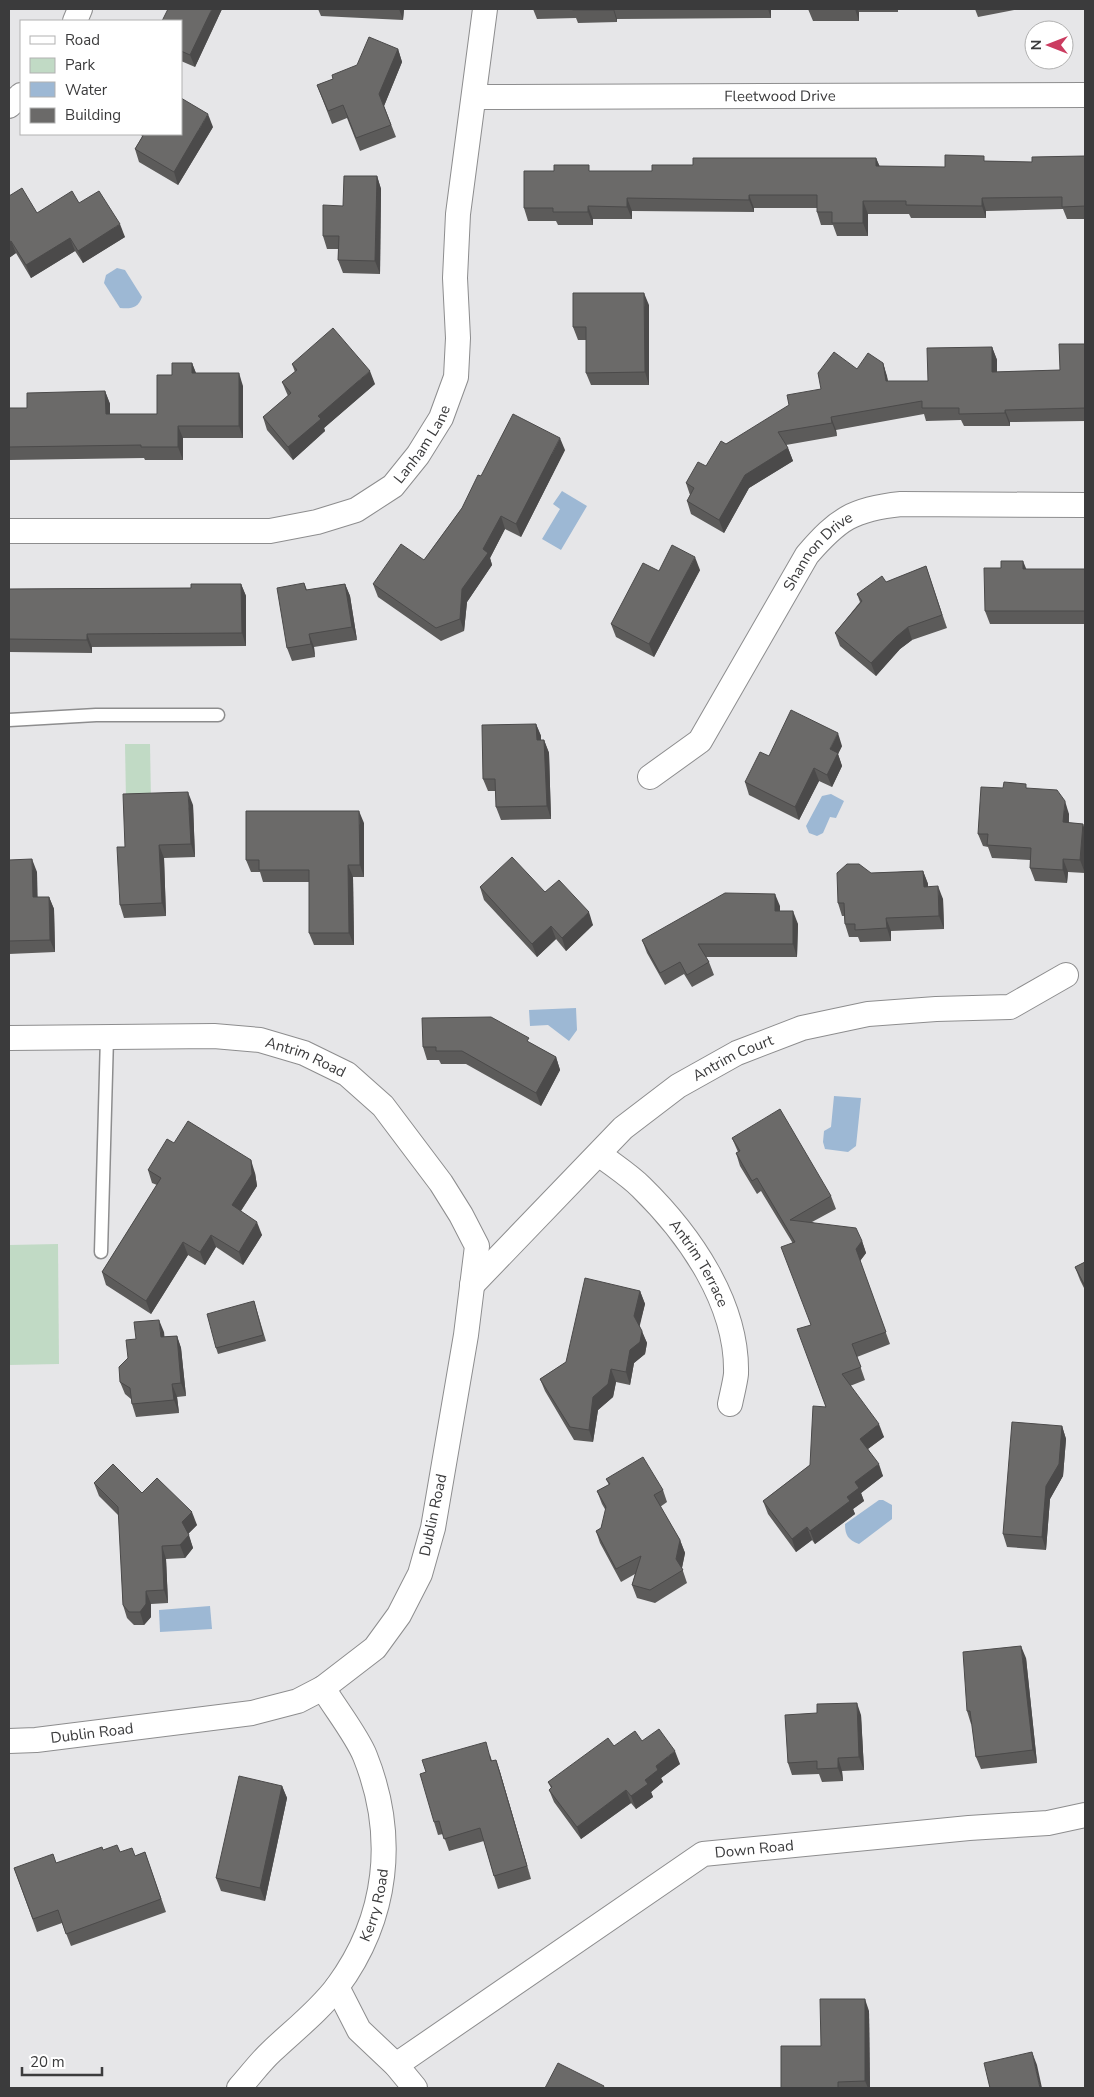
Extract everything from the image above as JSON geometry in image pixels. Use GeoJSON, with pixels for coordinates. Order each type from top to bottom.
{"type":"FeatureCollection","features":[{"type":"Feature","properties":{"kind":"street","name":"Lanham Lane"},"geometry":{"type":"LineString","coordinates":[[9,531],[270,531],[316,522],[356,510],[393,486],[418,455],[442,418],[456,377],[458,338],[455,278],[458,214],[485,9]]}},
{"type":"Feature","properties":{"kind":"street"},"geometry":{"type":"LineString","coordinates":[[9,106],[20,96]]}},
{"type":"Feature","properties":{"kind":"street","name":"Fleetwood Drive"},"geometry":{"type":"LineString","coordinates":[[474,97],[1085,96]]}},
{"type":"Feature","properties":{"kind":"street","name":"Shannon Drive"},"geometry":{"type":"LineString","coordinates":[[650,777],[700,741],[807,555],[826,533],[848,516],[874,507],[901,504],[1085,505]]}},
{"type":"Feature","properties":{"kind":"street","name":"Antrim Court"},"geometry":{"type":"LineString","coordinates":[[472,1285],[623,1128],[678,1086],[737,1053],[802,1028],[868,1014],[936,1009],[1010,1007],[1066,975]]}},
{"type":"Feature","properties":{"kind":"street","name":"Antrim Road"},"geometry":{"type":"LineString","coordinates":[[9,1038],[214,1036],[260,1040],[304,1053],[347,1074],[383,1106],[441,1184],[461,1215],[477,1246],[472,1285]]}},
{"type":"Feature","properties":{"kind":"street","name":"Antrim Terrace"},"geometry":{"type":"LineString","coordinates":[[599,1154],[640,1186],[676,1224],[705,1266],[725,1314],[734,1343],[736,1374],[730,1404]]}},
{"type":"Feature","properties":{"kind":"street","name":"Dublin Road"},"geometry":{"type":"LineString","coordinates":[[9,1741],[36,1740],[252,1713],[298,1701],[323,1688],[374,1648],[399,1615],[420,1574],[434,1528],[466,1335],[472,1285]]}},
{"type":"Feature","properties":{"kind":"street","name":"Kerry Road"},"geometry":{"type":"LineString","coordinates":[[239,2088],[270,2052],[310,2019],[337,1987],[364,1941],[380,1895],[385,1849],[380,1801],[364,1755],[323,1688]]}},
{"type":"Feature","properties":{"kind":"street","name":"Down Road"},"geometry":{"type":"LineString","coordinates":[[396,2065],[703,1854],[969,1828],[1048,1824],[1085,1816]]}},
{"type":"Feature","properties":{"kind":"street"},"geometry":{"type":"LineString","coordinates":[[337,1987],[359,2030],[396,2065],[414,2088]]}},
{"type":"Feature","properties":{"kind":"lane"},"geometry":{"type":"LineString","coordinates":[[9,720],[96,715],[218,715]]}},
{"type":"Feature","properties":{"kind":"lane"},"geometry":{"type":"LineString","coordinates":[[101,1252],[107,1036]]}},
{"type":"Feature","properties":{"kind":"green space"},"geometry":{"type":"Polygon","coordinates":[[[125,744],[150,744],[151,800],[126,801],[125,744]]]}},
{"type":"Feature","properties":{"kind":"green space"},"geometry":{"type":"Polygon","coordinates":[[[58,1244],[59,1364],[9,1365],[9,1245],[58,1244]]]}},
{"type":"Feature","properties":{"kind":"water"},"geometry":{"type":"Polygon","coordinates":[[[117,268],[125,270],[142,297],[139,304],[134,307],[120,308],[104,283],[106,275],[117,268]]]}},
{"type":"Feature","properties":{"kind":"water"},"geometry":{"type":"Polygon","coordinates":[[[562,491],[587,506],[561,550],[542,539],[560,509],[553,504],[562,491]]]}},
{"type":"Feature","properties":{"kind":"water"},"geometry":{"type":"Polygon","coordinates":[[[831,794],[844,801],[836,818],[830,817],[823,833],[817,836],[809,833],[806,826],[822,796],[831,794]]]}},
{"type":"Feature","properties":{"kind":"water"},"geometry":{"type":"Polygon","coordinates":[[[576,1008],[577,1030],[569,1041],[548,1025],[530,1026],[529,1010],[576,1008]]]}},
{"type":"Feature","properties":{"kind":"water"},"geometry":{"type":"Polygon","coordinates":[[[834,1096],[861,1098],[856,1146],[848,1152],[825,1149],[823,1142],[824,1131],[831,1127],[834,1096]]]}},
{"type":"Feature","properties":{"kind":"water"},"geometry":{"type":"Polygon","coordinates":[[[879,1500],[892,1505],[892,1519],[859,1544],[852,1541],[847,1534],[845,1524],[879,1500]]]}},
{"type":"Feature","properties":{"kind":"water"},"geometry":{"type":"Polygon","coordinates":[[[210,1606],[212,1629],[160,1632],[159,1610],[210,1606]]]}},
{"type":"Feature","properties":{"kind":"building"},"geometry":{"type":"Polygon","coordinates":[[[168,9],[212,9],[190,55],[182,51],[182,20],[162,20],[168,9]]]}},
{"type":"Feature","properties":{"kind":"building"},"geometry":{"type":"Polygon","coordinates":[[[613,9],[613,10],[573,10],[613,9]]]}},
{"type":"Feature","properties":{"kind":"building"},"geometry":{"type":"Polygon","coordinates":[[[369,37],[398,49],[379,94],[391,125],[356,138],[343,105],[328,111],[317,85],[333,79],[332,75],[357,65],[369,37]]]}},
{"type":"Feature","properties":{"kind":"building"},"geometry":{"type":"Polygon","coordinates":[[[182,99],[208,114],[174,172],[135,149],[143,135],[182,135],[182,99]]]}},
{"type":"Feature","properties":{"kind":"building"},"geometry":{"type":"Polygon","coordinates":[[[945,155],[984,156],[984,161],[1032,162],[1032,157],[1085,156],[1085,206],[1062,207],[1062,197],[982,198],[982,206],[906,205],[906,201],[863,201],[863,223],[832,223],[832,212],[817,212],[817,195],[749,195],[749,200],[627,198],[627,207],[588,206],[588,212],[553,212],[553,208],[524,208],[524,171],[554,171],[554,165],[589,165],[589,171],[652,171],[652,165],[693,165],[693,158],[876,158],[876,166],[945,167],[945,155]]]}},
{"type":"Feature","properties":{"kind":"building"},"geometry":{"type":"Polygon","coordinates":[[[344,176],[377,176],[375,261],[338,260],[339,236],[323,236],[323,205],[343,206],[344,176]]]}},
{"type":"Feature","properties":{"kind":"building"},"geometry":{"type":"Polygon","coordinates":[[[22,188],[37,213],[72,191],[79,203],[99,191],[120,224],[78,251],[70,238],[26,265],[11,241],[9,242],[9,196],[22,188]]]}},
{"type":"Feature","properties":{"kind":"building"},"geometry":{"type":"Polygon","coordinates":[[[573,293],[644,293],[645,372],[586,373],[586,327],[573,327],[573,293]]]}},
{"type":"Feature","properties":{"kind":"building"},"geometry":{"type":"Polygon","coordinates":[[[333,328],[370,371],[318,416],[321,419],[288,447],[263,417],[291,393],[282,382],[297,370],[292,364],[333,328]]]}},
{"type":"Feature","properties":{"kind":"building"},"geometry":{"type":"Polygon","coordinates":[[[1059,344],[1085,344],[1085,408],[1005,410],[1005,413],[959,414],[959,408],[922,408],[922,401],[831,417],[832,423],[778,432],[788,448],[745,475],[719,520],[687,501],[694,488],[686,483],[698,462],[706,466],[721,441],[726,444],[789,405],[787,395],[821,389],[818,373],[834,352],[857,369],[868,353],[883,363],[886,381],[928,381],[927,348],[992,347],[992,372],[1060,370],[1059,344]]]}},
{"type":"Feature","properties":{"kind":"building"},"geometry":{"type":"Polygon","coordinates":[[[172,363],[192,363],[192,373],[239,373],[239,426],[178,426],[178,447],[141,447],[141,445],[9,447],[9,408],[27,408],[27,393],[105,391],[106,414],[157,414],[157,375],[172,375],[172,363]]]}},
{"type":"Feature","properties":{"kind":"building"},"geometry":{"type":"Polygon","coordinates":[[[513,414],[560,438],[516,524],[501,516],[483,549],[488,553],[462,589],[460,619],[436,628],[373,584],[401,544],[424,560],[462,508],[478,475],[481,476],[513,414]]]}},
{"type":"Feature","properties":{"kind":"building"},"geometry":{"type":"Polygon","coordinates":[[[672,545],[695,557],[649,644],[611,624],[643,563],[659,571],[672,545]]]}},
{"type":"Feature","properties":{"kind":"building"},"geometry":{"type":"Polygon","coordinates":[[[1001,561],[1023,561],[1023,569],[1085,569],[1085,611],[985,611],[984,568],[1001,568],[1001,561]]]}},
{"type":"Feature","properties":{"kind":"building"},"geometry":{"type":"Polygon","coordinates":[[[926,566],[942,615],[908,627],[871,663],[835,633],[862,601],[857,594],[882,576],[886,582],[926,566]]]}},
{"type":"Feature","properties":{"kind":"building"},"geometry":{"type":"Polygon","coordinates":[[[304,583],[306,590],[345,584],[352,627],[309,634],[311,644],[287,648],[277,588],[304,583]]]}},
{"type":"Feature","properties":{"kind":"building"},"geometry":{"type":"Polygon","coordinates":[[[191,584],[241,584],[242,633],[87,634],[87,640],[9,639],[9,589],[191,588],[191,584]]]}},
{"type":"Feature","properties":{"kind":"building"},"geometry":{"type":"Polygon","coordinates":[[[791,710],[838,733],[830,749],[838,753],[827,775],[814,768],[795,807],[745,782],[760,752],[769,756],[791,710]]]}},
{"type":"Feature","properties":{"kind":"building"},"geometry":{"type":"Polygon","coordinates":[[[536,724],[537,740],[544,740],[547,806],[496,807],[495,779],[483,779],[482,725],[536,724]]]}},
{"type":"Feature","properties":{"kind":"building"},"geometry":{"type":"Polygon","coordinates":[[[1004,782],[1026,784],[1026,788],[1057,790],[1065,801],[1063,822],[1083,824],[1080,860],[1063,859],[1063,870],[1030,868],[1031,848],[987,845],[988,834],[978,834],[981,787],[1003,788],[1004,782]]]}},
{"type":"Feature","properties":{"kind":"building"},"geometry":{"type":"Polygon","coordinates":[[[188,792],[191,844],[159,845],[162,903],[120,905],[117,847],[125,847],[123,794],[188,792]]]}},
{"type":"Feature","properties":{"kind":"building"},"geometry":{"type":"Polygon","coordinates":[[[246,811],[359,811],[360,865],[348,865],[349,933],[309,933],[309,870],[259,870],[259,860],[246,860],[246,811]]]}},
{"type":"Feature","properties":{"kind":"building"},"geometry":{"type":"Polygon","coordinates":[[[512,857],[545,892],[559,880],[589,912],[562,938],[551,926],[532,944],[480,887],[512,857]]]}},
{"type":"Feature","properties":{"kind":"building"},"geometry":{"type":"Polygon","coordinates":[[[32,859],[33,897],[49,897],[50,940],[9,941],[9,860],[32,859]]]}},
{"type":"Feature","properties":{"kind":"building"},"geometry":{"type":"Polygon","coordinates":[[[847,864],[859,864],[871,873],[923,871],[924,887],[938,886],[939,916],[886,918],[887,928],[855,930],[855,924],[845,924],[844,903],[838,903],[837,873],[847,864]]]}},
{"type":"Feature","properties":{"kind":"building"},"geometry":{"type":"Polygon","coordinates":[[[725,893],[775,894],[775,911],[793,911],[793,944],[698,944],[709,962],[687,975],[680,962],[660,973],[642,940],[725,893]]]}},
{"type":"Feature","properties":{"kind":"building"},"geometry":{"type":"Polygon","coordinates":[[[491,1017],[529,1038],[527,1041],[556,1057],[536,1093],[462,1051],[436,1051],[436,1047],[423,1047],[422,1018],[491,1017]]]}},
{"type":"Feature","properties":{"kind":"building"},"geometry":{"type":"Polygon","coordinates":[[[780,1109],[831,1196],[790,1220],[856,1228],[862,1241],[856,1249],[886,1332],[852,1344],[861,1367],[842,1374],[879,1424],[860,1439],[879,1464],[855,1482],[859,1488],[847,1497],[850,1501],[810,1531],[807,1527],[792,1539],[763,1501],[810,1465],[813,1406],[826,1407],[797,1329],[811,1325],[781,1247],[795,1242],[757,1178],[752,1181],[736,1153],[740,1151],[732,1138],[780,1109]]]}},
{"type":"Feature","properties":{"kind":"building"},"geometry":{"type":"Polygon","coordinates":[[[188,1121],[251,1160],[252,1174],[232,1205],[257,1222],[239,1252],[211,1235],[200,1252],[183,1242],[146,1301],[102,1272],[161,1178],[148,1170],[167,1139],[174,1143],[188,1121]]]}},
{"type":"Feature","properties":{"kind":"building"},"geometry":{"type":"Polygon","coordinates":[[[1085,1262],[1085,1286],[1075,1267],[1085,1262]]]}},
{"type":"Feature","properties":{"kind":"building"},"geometry":{"type":"Polygon","coordinates":[[[585,1278],[640,1291],[634,1316],[642,1331],[640,1342],[630,1350],[626,1372],[611,1369],[608,1384],[593,1397],[589,1430],[570,1427],[540,1379],[566,1362],[585,1278]]]}},
{"type":"Feature","properties":{"kind":"building"},"geometry":{"type":"Polygon","coordinates":[[[254,1301],[263,1335],[216,1348],[207,1314],[254,1301]]]}},
{"type":"Feature","properties":{"kind":"building"},"geometry":{"type":"Polygon","coordinates":[[[159,1320],[161,1337],[177,1336],[181,1383],[172,1384],[174,1400],[132,1404],[130,1388],[120,1382],[119,1367],[128,1358],[126,1340],[136,1339],[134,1322],[159,1320]]]}},
{"type":"Feature","properties":{"kind":"building"},"geometry":{"type":"Polygon","coordinates":[[[1012,1422],[1062,1426],[1059,1464],[1046,1486],[1042,1537],[1003,1534],[1012,1422]]]}},
{"type":"Feature","properties":{"kind":"building"},"geometry":{"type":"Polygon","coordinates":[[[643,1457],[663,1490],[654,1495],[680,1540],[676,1559],[683,1570],[650,1590],[632,1585],[641,1556],[616,1569],[596,1531],[601,1528],[606,1507],[597,1491],[610,1484],[606,1479],[643,1457]]]}},
{"type":"Feature","properties":{"kind":"building"},"geometry":{"type":"Polygon","coordinates":[[[113,1464],[142,1493],[157,1478],[192,1512],[182,1522],[189,1535],[180,1545],[162,1546],[164,1590],[146,1591],[146,1604],[140,1612],[129,1612],[123,1605],[118,1507],[94,1483],[113,1464]]]}},
{"type":"Feature","properties":{"kind":"building"},"geometry":{"type":"Polygon","coordinates":[[[1021,1646],[1033,1750],[976,1757],[970,1711],[967,1711],[963,1652],[1021,1646]]]}},
{"type":"Feature","properties":{"kind":"building"},"geometry":{"type":"Polygon","coordinates":[[[857,1703],[859,1757],[838,1758],[838,1768],[817,1769],[817,1761],[788,1763],[785,1715],[817,1713],[817,1704],[857,1703]]]}},
{"type":"Feature","properties":{"kind":"building"},"geometry":{"type":"Polygon","coordinates":[[[659,1729],[675,1751],[656,1766],[658,1770],[645,1780],[648,1784],[631,1796],[626,1790],[577,1827],[549,1790],[552,1787],[548,1782],[608,1738],[614,1746],[635,1731],[642,1741],[659,1729]]]}},
{"type":"Feature","properties":{"kind":"building"},"geometry":{"type":"Polygon","coordinates":[[[486,1742],[491,1761],[496,1760],[527,1866],[494,1876],[480,1828],[444,1839],[439,1821],[434,1822],[420,1774],[426,1772],[422,1760],[486,1742]]]}},
{"type":"Feature","properties":{"kind":"building"},"geometry":{"type":"Polygon","coordinates":[[[239,1776],[282,1786],[260,1888],[216,1878],[239,1776]]]}},
{"type":"Feature","properties":{"kind":"building"},"geometry":{"type":"Polygon","coordinates":[[[117,1845],[120,1852],[132,1848],[135,1856],[145,1852],[161,1899],[66,1934],[58,1910],[33,1919],[14,1868],[53,1854],[56,1863],[102,1847],[103,1850],[117,1845]]]}},
{"type":"Feature","properties":{"kind":"building"},"geometry":{"type":"Polygon","coordinates":[[[820,1999],[865,1999],[865,2081],[838,2082],[838,2088],[781,2088],[781,2046],[821,2046],[820,1999]]]}},
{"type":"Feature","properties":{"kind":"building"},"geometry":{"type":"Polygon","coordinates":[[[1032,2052],[1040,2088],[990,2088],[984,2063],[1032,2052]]]}},
{"type":"Feature","properties":{"kind":"building"},"geometry":{"type":"Polygon","coordinates":[[[558,2063],[604,2086],[603,2088],[545,2088],[558,2063]]]}}]}
